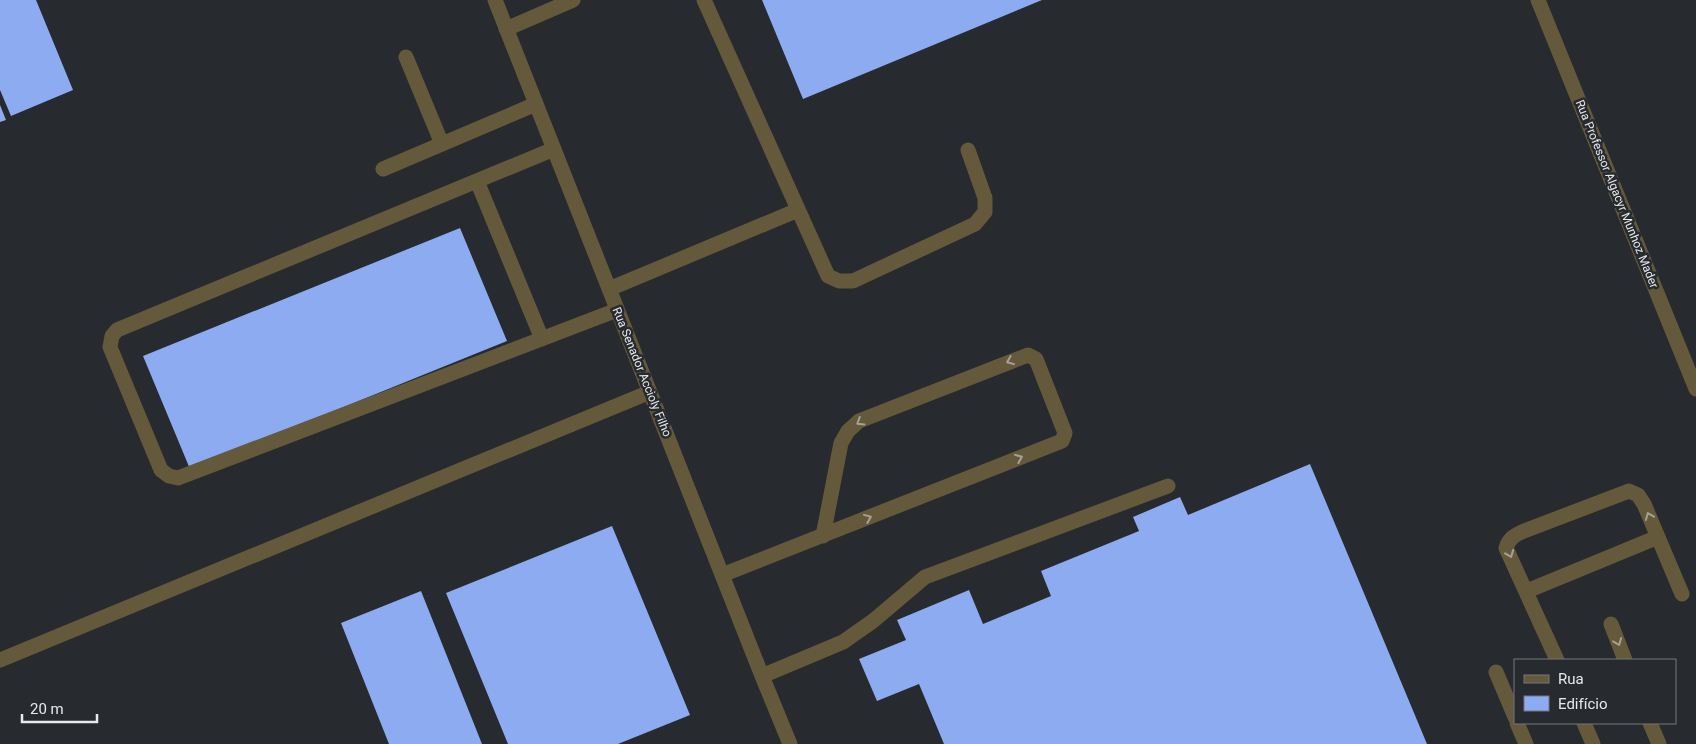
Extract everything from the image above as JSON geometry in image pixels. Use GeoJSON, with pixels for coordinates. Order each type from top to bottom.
{"type":"FeatureCollection","features":[{"type":"Feature","properties":{"kind":"street","name":"Rua Senador Accioly Filho"},"geometry":{"type":"LineString","coordinates":[[495,0],[790,744]]}},
{"type":"Feature","properties":{"kind":"street"},"geometry":{"type":"LineString","coordinates":[[506,29],[573,0]]}},
{"type":"Feature","properties":{"kind":"street"},"geometry":{"type":"LineString","coordinates":[[704,0],[828,276],[839,281],[853,281],[975,224],[984,212],[985,198],[968,150]]}},
{"type":"Feature","properties":{"kind":"street","name":"Rua Professor Algacyr Munhoz Mader"},"geometry":{"type":"LineString","coordinates":[[1538,0],[1696,389]]}},
{"type":"Feature","properties":{"kind":"street"},"geometry":{"type":"LineString","coordinates":[[406,56],[442,144]]}},
{"type":"Feature","properties":{"kind":"street"},"geometry":{"type":"LineString","coordinates":[[383,169],[536,104]]}},
{"type":"Feature","properties":{"kind":"street"},"geometry":{"type":"LineString","coordinates":[[554,149],[117,330],[112,336],[110,347],[117,365],[161,470],[168,476],[178,478],[617,310]]}},
{"type":"Feature","properties":{"kind":"street"},"geometry":{"type":"LineString","coordinates":[[477,180],[542,339]]}},
{"type":"Feature","properties":{"kind":"street"},"geometry":{"type":"LineString","coordinates":[[609,290],[798,210]]}},
{"type":"Feature","properties":{"kind":"street"},"geometry":{"type":"LineString","coordinates":[[722,574],[823,536],[1062,441],[1065,433],[1036,360],[1028,354],[860,421],[848,431],[841,443],[823,536]]}},
{"type":"Feature","properties":{"kind":"street"},"geometry":{"type":"LineString","coordinates":[[0,660],[650,392]]}},
{"type":"Feature","properties":{"kind":"street"},"geometry":{"type":"LineString","coordinates":[[762,676],[843,642],[873,621],[924,577],[1168,486]]}},
{"type":"Feature","properties":{"kind":"street"},"geometry":{"type":"LineString","coordinates":[[1554,655],[1527,591],[1506,548],[1508,541],[1524,531],[1629,491],[1638,495],[1644,504],[1682,594]]}},
{"type":"Feature","properties":{"kind":"street"},"geometry":{"type":"LineString","coordinates":[[1527,591],[1658,537]]}},
{"type":"Feature","properties":{"kind":"street"},"geometry":{"type":"LineString","coordinates":[[1610,624],[1625,659]]}},
{"type":"Feature","properties":{"kind":"street"},"geometry":{"type":"LineString","coordinates":[[1496,672],[1514,715]]}},
{"type":"Feature","properties":{"kind":"street"},"geometry":{"type":"LineString","coordinates":[[1517,724],[1526,744]]}},
{"type":"Feature","properties":{"kind":"street"},"geometry":{"type":"LineString","coordinates":[[1584,724],[1593,744]]}},
{"type":"Feature","properties":{"kind":"street"},"geometry":{"type":"LineString","coordinates":[[1650,724],[1659,744]]}},
{"type":"Feature","properties":{"kind":"building"},"geometry":{"type":"Polygon","coordinates":[[[0,0],[36,0],[73,90],[11,116],[0,90],[0,0]]]}},
{"type":"Feature","properties":{"kind":"building"},"geometry":{"type":"Polygon","coordinates":[[[762,0],[1042,0],[803,99],[762,0]]]}},
{"type":"Feature","properties":{"kind":"building"},"geometry":{"type":"Polygon","coordinates":[[[0,105],[6,120],[0,122],[0,105]]]}},
{"type":"Feature","properties":{"kind":"building"},"geometry":{"type":"Polygon","coordinates":[[[460,228],[507,341],[190,469],[143,356],[460,228]]]}},
{"type":"Feature","properties":{"kind":"building"},"geometry":{"type":"Polygon","coordinates":[[[1310,464],[1427,744],[944,744],[919,684],[877,701],[859,659],[906,640],[897,620],[969,590],[983,624],[1051,596],[1041,571],[1139,531],[1133,517],[1180,497],[1188,515],[1310,464]]]}},
{"type":"Feature","properties":{"kind":"building"},"geometry":{"type":"Polygon","coordinates":[[[612,526],[690,715],[618,744],[508,744],[446,593],[612,526]]]}},
{"type":"Feature","properties":{"kind":"building"},"geometry":{"type":"Polygon","coordinates":[[[421,591],[482,744],[389,744],[341,623],[421,591]]]}}]}
